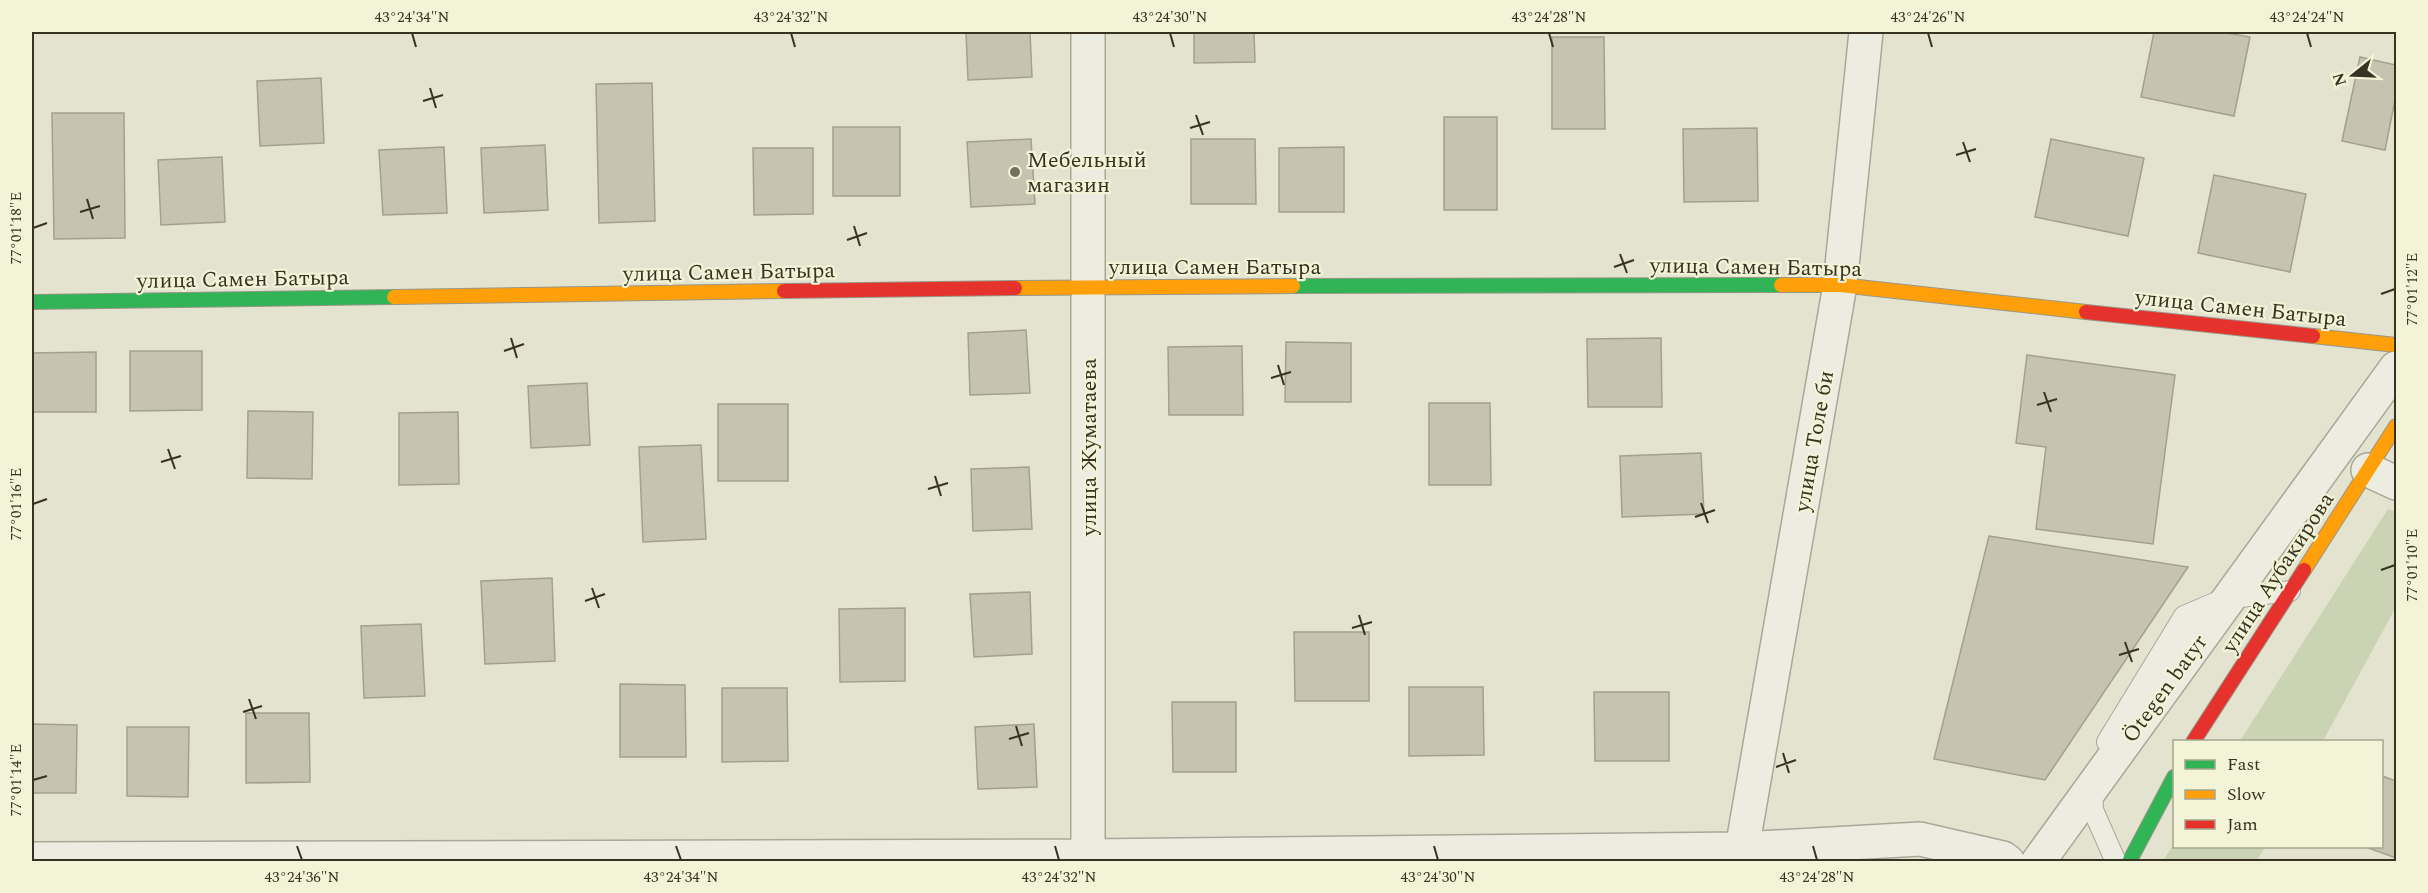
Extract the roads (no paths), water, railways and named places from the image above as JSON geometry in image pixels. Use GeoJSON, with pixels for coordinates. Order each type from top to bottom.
{"type":"FeatureCollection","features":[{"type":"Feature","properties":{"kind":"street","name":"улица Жуматаева"},"geometry":{"type":"LineString","coordinates":[[1088,32],[1088,859]]}},
{"type":"Feature","properties":{"kind":"street","name":"улица Толе би"},"geometry":{"type":"LineString","coordinates":[[1757,853],[1840,285],[1866,32]]}},
{"type":"Feature","properties":{"kind":"street","name":"улица Самен Батыра"},"geometry":{"type":"LineString","coordinates":[[32,302],[1088,287],[1840,285],[2397,345]]}},
{"type":"Feature","properties":{"kind":"street","name":"Ötegen batyr"},"geometry":{"type":"LineString","coordinates":[[2038,861],[2397,368]]}},
{"type":"Feature","properties":{"kind":"street","name":"улица Аубакирова"},"geometry":{"type":"LineString","coordinates":[[2194,740],[2290,591],[2382,477],[2397,426]]}},
{"type":"Feature","properties":{"kind":"street"},"geometry":{"type":"LineString","coordinates":[[2129,861],[2173,781]]}},
{"type":"Feature","properties":{"kind":"street"},"geometry":{"type":"LineString","coordinates":[[32,859],[1088,859],[1757,853],[1920,839],[2008,861]]}},
{"type":"Feature","properties":{"kind":"lane"},"geometry":{"type":"LineString","coordinates":[[2116,861],[2094,810],[2090,770],[2184,616],[2224,599],[2290,591]]}},
{"type":"Feature","properties":{"kind":"place","name":"Мебельный магазин"},"geometry":{"type":"Point","coordinates":[1015,172]}}]}
